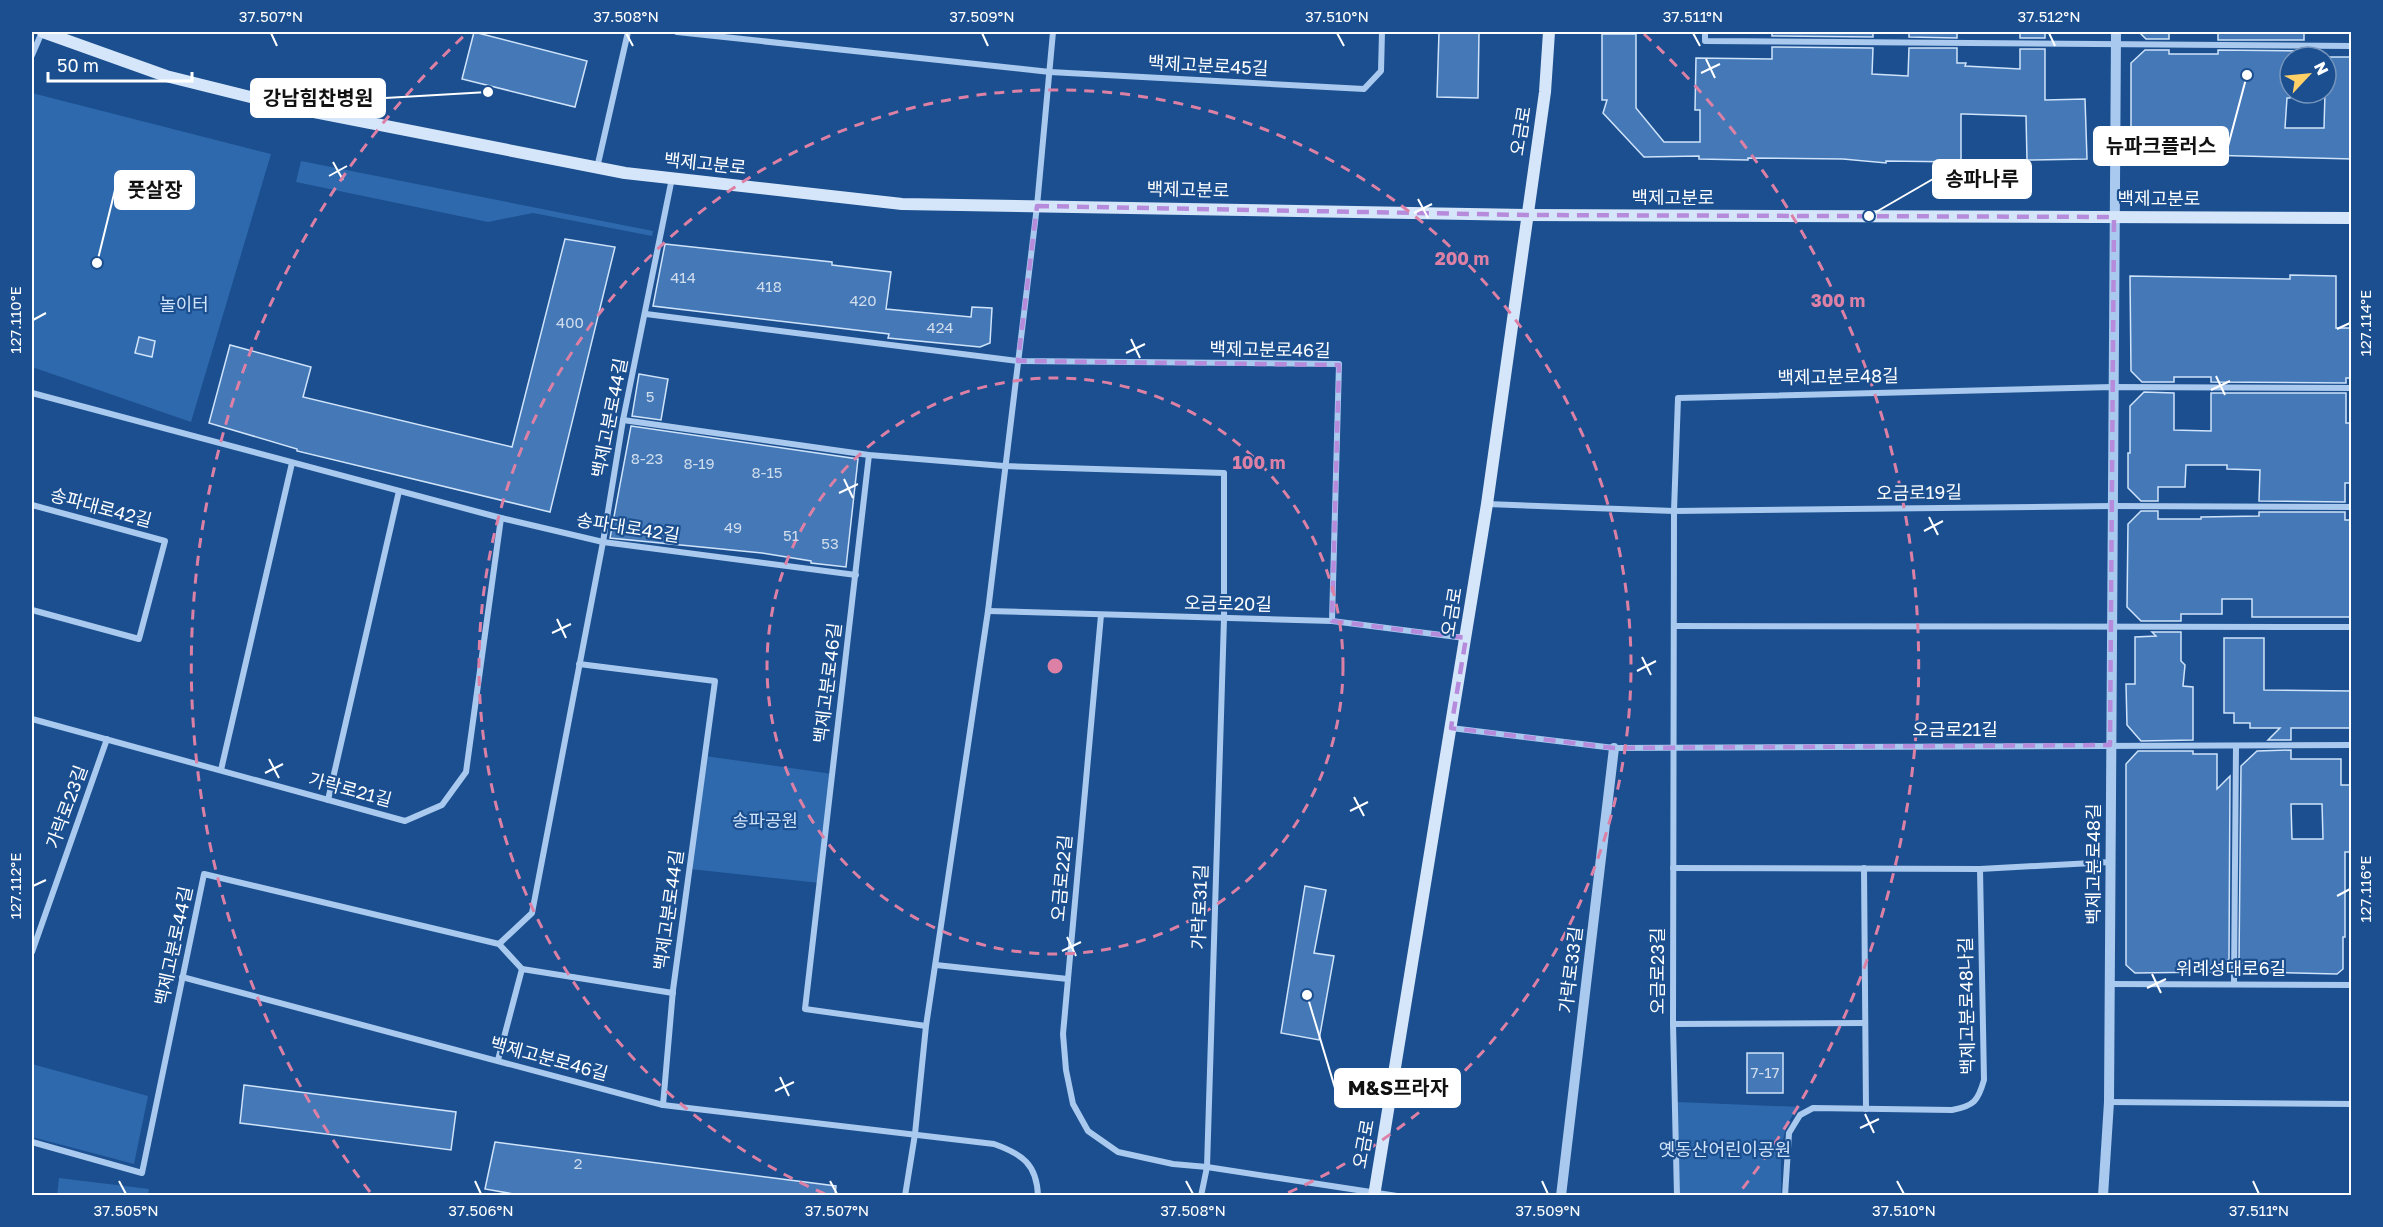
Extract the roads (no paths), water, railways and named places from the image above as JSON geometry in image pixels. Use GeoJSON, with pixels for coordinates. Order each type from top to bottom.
{"type":"FeatureCollection","features":[{"type":"Feature","properties":{"kind":"main road","name":"백제고분로"},"geometry":{"type":"LineString","coordinates":[[32,32],[41,32],[166,76],[299,110],[597,169],[902,204],[1526,215],[2352,218]]}},
{"type":"Feature","properties":{"kind":"main road","name":"오금로"},"geometry":{"type":"LineString","coordinates":[[1374,1193],[1487,504],[1545,92],[1550,32]]}},
{"type":"Feature","properties":{"kind":"street"},"geometry":{"type":"LineString","coordinates":[[32,55],[41,32]]}},
{"type":"Feature","properties":{"kind":"street"},"geometry":{"type":"LineString","coordinates":[[597,169],[628,32]]}},
{"type":"Feature","properties":{"kind":"street","name":"백제고분로45길"},"geometry":{"type":"LineString","coordinates":[[677,32],[1050,72],[1364,89],[1381,71],[1382,32]]}},
{"type":"Feature","properties":{"kind":"street"},"geometry":{"type":"LineString","coordinates":[[905,1196],[915,1134],[926,1026],[988,610],[1037,206],[1053,32]]}},
{"type":"Feature","properties":{"kind":"street"},"geometry":{"type":"LineString","coordinates":[[1705,32],[1705,41],[2352,46]]}},
{"type":"Feature","properties":{"kind":"street","name":"백제고분로48길"},"geometry":{"type":"LineString","coordinates":[[2103,1196],[2109,1102],[2116,32]]}},
{"type":"Feature","properties":{"kind":"street","name":"백제고분로44길"},"geometry":{"type":"LineString","coordinates":[[32,1142],[142,1173],[204,874],[499,944],[532,913],[624,420],[672,178]]}},
{"type":"Feature","properties":{"kind":"street","name":"백제고분로46길"},"geometry":{"type":"LineString","coordinates":[[646,314],[1018,362],[1339,364],[1332,621]]}},
{"type":"Feature","properties":{"kind":"street","name":"백제고분로48길"},"geometry":{"type":"LineString","coordinates":[[1674,511],[1678,398],[2112,387],[2352,388]]}},
{"type":"Feature","properties":{"kind":"street","name":"송파대로42길"},"geometry":{"type":"LineString","coordinates":[[32,393],[501,518],[603,542],[856,575]]}},
{"type":"Feature","properties":{"kind":"street"},"geometry":{"type":"LineString","coordinates":[[624,420],[869,455],[1004,466],[1224,473],[1224,619]]}},
{"type":"Feature","properties":{"kind":"street","name":"백제고분로46길"},"geometry":{"type":"LineString","coordinates":[[869,455],[805,1009],[926,1026]]}},
{"type":"Feature","properties":{"kind":"street"},"geometry":{"type":"LineString","coordinates":[[221,770],[292,463]]}},
{"type":"Feature","properties":{"kind":"street"},"geometry":{"type":"LineString","coordinates":[[328,800],[399,491]]}},
{"type":"Feature","properties":{"kind":"street","name":"오금로19길"},"geometry":{"type":"LineString","coordinates":[[1487,504],[1674,511],[2112,506],[2352,507]]}},
{"type":"Feature","properties":{"kind":"street","name":"송파대로42길"},"geometry":{"type":"LineString","coordinates":[[32,505],[165,541],[140,639],[32,610]]}},
{"type":"Feature","properties":{"kind":"street"},"geometry":{"type":"LineString","coordinates":[[1674,511],[1674,746]]}},
{"type":"Feature","properties":{"kind":"street","name":"가락로21길"},"geometry":{"type":"LineString","coordinates":[[32,718],[405,821],[442,806],[466,772],[501,518]]}},
{"type":"Feature","properties":{"kind":"street","name":"오금로20길"},"geometry":{"type":"LineString","coordinates":[[988,610],[1332,621],[1466,638]]}},
{"type":"Feature","properties":{"kind":"street","name":"오금로22길"},"geometry":{"type":"LineString","coordinates":[[1101,615],[1063,1034],[1066,1070],[1073,1104],[1088,1131],[1118,1152],[1173,1164],[1207,1167],[1374,1193]]}},
{"type":"Feature","properties":{"kind":"street","name":"가락로31길"},"geometry":{"type":"LineString","coordinates":[[1201,1196],[1207,1167],[1224,619]]}},
{"type":"Feature","properties":{"kind":"street"},"geometry":{"type":"LineString","coordinates":[[1674,626],[2352,627]]}},
{"type":"Feature","properties":{"kind":"street","name":"백제고분로44길"},"geometry":{"type":"LineString","coordinates":[[579,664],[715,681],[673,993],[663,1105]]}},
{"type":"Feature","properties":{"kind":"street","name":"오금로21길"},"geometry":{"type":"LineString","coordinates":[[1451,728],[1614,748],[2352,745]]}},
{"type":"Feature","properties":{"kind":"street","name":"가락로23길"},"geometry":{"type":"LineString","coordinates":[[32,952],[107,739]]}},
{"type":"Feature","properties":{"kind":"street","name":"오금로23길"},"geometry":{"type":"LineString","coordinates":[[1674,746],[1673,1024],[1677,1196]]}},
{"type":"Feature","properties":{"kind":"street"},"geometry":{"type":"LineString","coordinates":[[2234,984],[2236,746]]}},
{"type":"Feature","properties":{"kind":"street","name":"가락로33길"},"geometry":{"type":"LineString","coordinates":[[1561,1196],[1614,748]]}},
{"type":"Feature","properties":{"kind":"street"},"geometry":{"type":"LineString","coordinates":[[1673,868],[1980,868],[2111,862]]}},
{"type":"Feature","properties":{"kind":"street"},"geometry":{"type":"LineString","coordinates":[[1864,868],[1866,1109]]}},
{"type":"Feature","properties":{"kind":"street","name":"백제고분로48나길"},"geometry":{"type":"LineString","coordinates":[[1785,1196],[1789,1132],[1800,1115],[1813,1108],[1952,1110],[1969,1107],[1980,1095],[1984,1080],[1980,868]]}},
{"type":"Feature","properties":{"kind":"street"},"geometry":{"type":"LineString","coordinates":[[498,1060],[522,969],[499,944]]}},
{"type":"Feature","properties":{"kind":"street"},"geometry":{"type":"LineString","coordinates":[[936,965],[1068,979]]}},
{"type":"Feature","properties":{"kind":"street","name":"백제고분로44길"},"geometry":{"type":"LineString","coordinates":[[522,969],[673,993]]}},
{"type":"Feature","properties":{"kind":"street","name":"백제고분로46길"},"geometry":{"type":"LineString","coordinates":[[182,977],[663,1105],[994,1144],[1013,1150],[1030,1164],[1037,1179],[1038,1196]]}},
{"type":"Feature","properties":{"kind":"street","name":"위례성대로6길"},"geometry":{"type":"LineString","coordinates":[[2110,984],[2352,985]]}},
{"type":"Feature","properties":{"kind":"street"},"geometry":{"type":"LineString","coordinates":[[1673,1024],[1865,1023]]}},
{"type":"Feature","properties":{"kind":"street"},"geometry":{"type":"LineString","coordinates":[[2109,1102],[2352,1104]]}},
{"type":"Feature","properties":{"kind":"street"},"geometry":{"type":"LineString","coordinates":[[1374,1193],[1397,1196]]}},
{"type":"Feature","properties":{"kind":"place","name":"뉴파크플러스"},"geometry":{"type":"Point","coordinates":[2247,75]}},
{"type":"Feature","properties":{"kind":"place","name":"강남힘찬병원"},"geometry":{"type":"Point","coordinates":[488,92]}},
{"type":"Feature","properties":{"kind":"place","name":"송파나루"},"geometry":{"type":"Point","coordinates":[1869,216]}},
{"type":"Feature","properties":{"kind":"place","name":"풋살장"},"geometry":{"type":"Point","coordinates":[97,263]}},
{"type":"Feature","properties":{"kind":"place","name":"M&S프라자"},"geometry":{"type":"Point","coordinates":[1307,995]}},
{"type":"Feature","properties":{"kind":"park label","name":"놀이터"},"geometry":{"type":"Point","coordinates":[184,305]}},
{"type":"Feature","properties":{"kind":"park label","name":"송파공원"},"geometry":{"type":"Point","coordinates":[765,821]}},
{"type":"Feature","properties":{"kind":"park label","name":"옛동산어린이공원"},"geometry":{"type":"Point","coordinates":[1725,1150]}}]}
